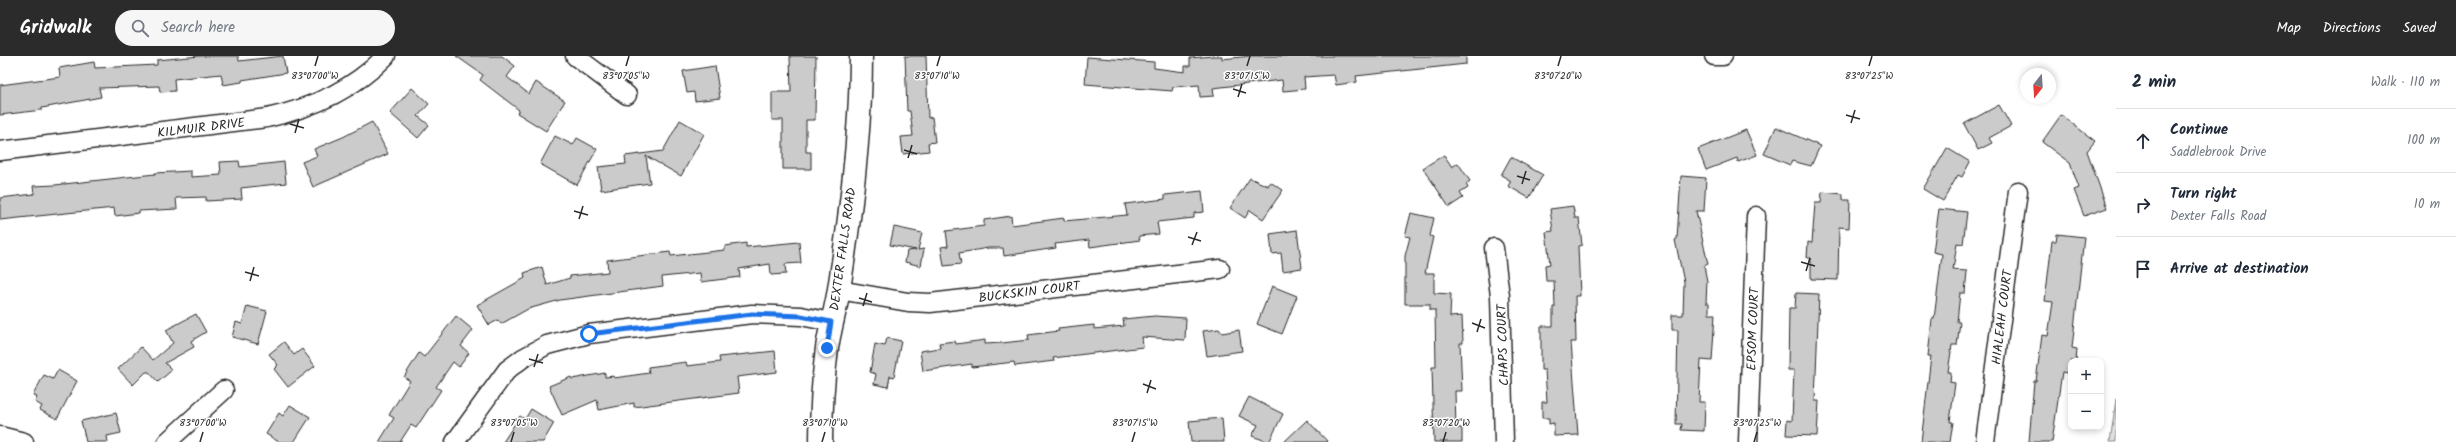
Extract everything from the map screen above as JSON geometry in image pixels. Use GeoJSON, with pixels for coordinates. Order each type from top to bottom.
{"type":"FeatureCollection","features":[{"type":"Feature","properties":{"kind":"street","name":"KILMUIR DRIVE"},"geometry":{"type":"LineString","coordinates":[[0,151],[289,114],[330,98],[350,87],[369,73],[386,56]]}},
{"type":"Feature","properties":{"kind":"street"},"geometry":{"type":"LineString","coordinates":[[574,56],[627,95]]}},
{"type":"Feature","properties":{"kind":"street","name":"DEXTER FALLS ROAD"},"geometry":{"type":"LineString","coordinates":[[821,442],[822,403],[831,322],[839,290],[859,111],[861,56]]}},
{"type":"Feature","properties":{"kind":"street"},"geometry":{"type":"LineString","coordinates":[[1714,56],[1723,56]]}},
{"type":"Feature","properties":{"kind":"street","name":"HIALEAH COURT"},"geometry":{"type":"LineString","coordinates":[[1985,442],[2018,191]]}},
{"type":"Feature","properties":{"kind":"street","name":"EPSOM COURT"},"geometry":{"type":"LineString","coordinates":[[1748,442],[1756,216]]}},
{"type":"Feature","properties":{"kind":"street","name":"CHAPS COURT"},"geometry":{"type":"LineString","coordinates":[[1494,248],[1500,296],[1504,442]]}},
{"type":"Feature","properties":{"kind":"street","name":"BUCKSKIN COURT"},"geometry":{"type":"LineString","coordinates":[[839,290],[908,302],[930,302],[1220,269]]}},
{"type":"Feature","properties":{"kind":"street"},"geometry":{"type":"LineString","coordinates":[[455,442],[507,370],[523,358],[554,343],[589,334],[752,314],[801,316],[831,322]]}},
{"type":"Feature","properties":{"kind":"street"},"geometry":{"type":"LineString","coordinates":[[167,442],[224,390]]}},
{"type":"Feature","properties":{"kind":"street"},"geometry":{"type":"LineString","coordinates":[[0,436],[24,442]]}},
{"type":"Feature","properties":{"kind":"shaded area"},"geometry":{"type":"Polygon","coordinates":[[[2116,399],[2116,442],[2110,442],[2116,399]]]}},
{"type":"Feature","properties":{"kind":"building"},"geometry":{"type":"Polygon","coordinates":[[[200,56],[238,56],[239,61],[283,56],[286,73],[242,80],[242,82],[223,85],[221,74],[174,79],[175,91],[160,92],[159,86],[99,88],[101,97],[42,108],[42,110],[0,115],[0,85],[60,77],[59,68],[94,62],[95,68],[157,65],[157,60],[200,56]]]}},
{"type":"Feature","properties":{"kind":"building"},"geometry":{"type":"Polygon","coordinates":[[[456,56],[502,56],[515,66],[507,77],[529,94],[536,82],[565,101],[546,131],[517,113],[519,110],[480,80],[483,75],[456,56]]]}},
{"type":"Feature","properties":{"kind":"building"},"geometry":{"type":"Polygon","coordinates":[[[790,56],[816,56],[815,120],[806,120],[806,152],[811,152],[811,169],[783,169],[783,120],[772,120],[772,92],[791,92],[790,56]]]}},
{"type":"Feature","properties":{"kind":"building"},"geometry":{"type":"Polygon","coordinates":[[[905,56],[926,56],[928,118],[932,117],[935,142],[928,143],[929,151],[903,154],[901,137],[913,136],[910,111],[907,111],[905,56]]]}},
{"type":"Feature","properties":{"kind":"building"},"geometry":{"type":"Polygon","coordinates":[[[1222,56],[1222,59],[1251,56],[1466,56],[1466,64],[1356,76],[1357,82],[1336,85],[1334,75],[1304,77],[1305,89],[1283,91],[1282,80],[1213,88],[1214,96],[1200,97],[1199,85],[1173,87],[1172,91],[1085,84],[1087,57],[1154,62],[1154,68],[1185,72],[1185,66],[1190,66],[1190,58],[1222,56]]]}},
{"type":"Feature","properties":{"kind":"building"},"geometry":{"type":"Polygon","coordinates":[[[715,66],[720,98],[695,101],[694,92],[687,93],[683,71],[715,66]]]}},
{"type":"Feature","properties":{"kind":"building"},"geometry":{"type":"Polygon","coordinates":[[[412,88],[429,104],[418,116],[429,125],[418,138],[390,113],[412,88]]]}},
{"type":"Feature","properties":{"kind":"building"},"geometry":{"type":"Polygon","coordinates":[[[1999,105],[2011,126],[1989,138],[1992,143],[1978,150],[1964,124],[1999,105]]]}},
{"type":"Feature","properties":{"kind":"building"},"geometry":{"type":"Polygon","coordinates":[[[2061,115],[2095,141],[2087,151],[2107,208],[2084,216],[2074,190],[2079,188],[2070,163],[2042,142],[2061,115]]]}},
{"type":"Feature","properties":{"kind":"building"},"geometry":{"type":"Polygon","coordinates":[[[680,120],[704,134],[681,176],[646,156],[650,183],[601,190],[598,167],[626,164],[625,156],[663,151],[680,120]]]}},
{"type":"Feature","properties":{"kind":"building"},"geometry":{"type":"Polygon","coordinates":[[[372,122],[388,154],[313,187],[302,162],[317,156],[314,149],[343,137],[372,122]]]}},
{"type":"Feature","properties":{"kind":"building"},"geometry":{"type":"Polygon","coordinates":[[[1776,127],[1820,146],[1811,166],[1792,161],[1790,165],[1764,154],[1776,127]]]}},
{"type":"Feature","properties":{"kind":"building"},"geometry":{"type":"Polygon","coordinates":[[[1746,130],[1757,155],[1738,162],[1737,158],[1706,170],[1698,149],[1746,130]]]}},
{"type":"Feature","properties":{"kind":"building"},"geometry":{"type":"Polygon","coordinates":[[[555,136],[573,145],[577,138],[597,149],[577,185],[540,164],[555,136]]]}},
{"type":"Feature","properties":{"kind":"building"},"geometry":{"type":"Polygon","coordinates":[[[1947,148],[1970,162],[1962,177],[1958,175],[1943,201],[1923,189],[1947,148]]]}},
{"type":"Feature","properties":{"kind":"building"},"geometry":{"type":"Polygon","coordinates":[[[1444,155],[1452,167],[1458,163],[1470,181],[1466,184],[1468,188],[1460,193],[1463,198],[1449,207],[1423,168],[1444,155]]]}},
{"type":"Feature","properties":{"kind":"building"},"geometry":{"type":"Polygon","coordinates":[[[1511,157],[1543,175],[1529,198],[1508,186],[1511,181],[1501,175],[1511,157]]]}},
{"type":"Feature","properties":{"kind":"building"},"geometry":{"type":"Polygon","coordinates":[[[239,161],[240,167],[284,162],[286,183],[241,188],[242,199],[206,201],[206,197],[176,198],[177,209],[139,211],[139,213],[115,216],[114,208],[0,220],[0,198],[34,194],[33,186],[55,185],[155,173],[191,171],[191,177],[221,175],[220,162],[239,161]]]}},
{"type":"Feature","properties":{"kind":"building"},"geometry":{"type":"Polygon","coordinates":[[[1681,176],[1706,178],[1704,211],[1696,211],[1708,264],[1704,266],[1707,281],[1706,303],[1709,303],[1709,314],[1715,314],[1712,361],[1701,360],[1699,402],[1705,402],[1704,431],[1681,430],[1682,424],[1676,424],[1678,330],[1672,330],[1672,315],[1683,315],[1684,282],[1675,240],[1677,239],[1681,176]]]}},
{"type":"Feature","properties":{"kind":"building"},"geometry":{"type":"Polygon","coordinates":[[[1250,178],[1268,186],[1270,182],[1283,190],[1263,219],[1250,210],[1245,218],[1230,208],[1250,178]]]}},
{"type":"Feature","properties":{"kind":"building"},"geometry":{"type":"Polygon","coordinates":[[[1202,191],[1204,212],[1194,213],[1194,218],[1157,222],[1159,234],[1139,236],[1140,240],[1090,247],[1089,240],[1055,244],[1056,248],[1004,256],[1003,248],[988,248],[959,253],[961,264],[944,266],[941,247],[948,246],[946,231],[984,226],[984,220],[1011,216],[1012,225],[1064,218],[1064,221],[1127,215],[1125,204],[1165,199],[1165,195],[1202,191]]]}},
{"type":"Feature","properties":{"kind":"building"},"geometry":{"type":"Polygon","coordinates":[[[1822,192],[1843,194],[1843,200],[1850,200],[1849,228],[1839,227],[1838,280],[1811,279],[1811,258],[1807,258],[1808,242],[1812,243],[1815,203],[1821,203],[1822,192]]]}},
{"type":"Feature","properties":{"kind":"building"},"geometry":{"type":"Polygon","coordinates":[[[1573,206],[1575,218],[1579,218],[1582,245],[1578,246],[1580,296],[1575,296],[1576,342],[1571,342],[1578,435],[1554,436],[1554,423],[1549,424],[1549,418],[1542,418],[1542,402],[1547,402],[1545,370],[1541,370],[1541,326],[1553,326],[1553,307],[1555,307],[1554,281],[1546,281],[1545,265],[1550,264],[1546,232],[1553,231],[1550,209],[1573,206]]]}},
{"type":"Feature","properties":{"kind":"building"},"geometry":{"type":"Polygon","coordinates":[[[1939,209],[1967,212],[1963,244],[1957,243],[1953,270],[1967,271],[1965,293],[1960,293],[1957,322],[1960,322],[1957,345],[1952,345],[1948,372],[1951,372],[1950,382],[1955,383],[1950,422],[1953,422],[1950,442],[1921,442],[1931,356],[1928,356],[1932,319],[1934,319],[1942,254],[1933,252],[1939,209]]]}},
{"type":"Feature","properties":{"kind":"building"},"geometry":{"type":"Polygon","coordinates":[[[1411,213],[1434,218],[1430,236],[1433,237],[1425,273],[1434,273],[1434,293],[1451,294],[1450,317],[1462,316],[1463,343],[1460,343],[1462,391],[1455,391],[1456,428],[1462,428],[1462,442],[1434,442],[1432,367],[1436,367],[1435,310],[1430,310],[1430,304],[1405,304],[1405,256],[1410,237],[1405,236],[1411,213]]]}},
{"type":"Feature","properties":{"kind":"building"},"geometry":{"type":"Polygon","coordinates":[[[894,227],[922,233],[918,250],[924,249],[921,266],[905,262],[907,251],[916,250],[890,245],[894,227]]]}},
{"type":"Feature","properties":{"kind":"building"},"geometry":{"type":"Polygon","coordinates":[[[1297,230],[1302,268],[1283,271],[1281,253],[1272,254],[1270,234],[1297,230]]]}},
{"type":"Feature","properties":{"kind":"building"},"geometry":{"type":"Polygon","coordinates":[[[2057,234],[2084,237],[2072,348],[2077,349],[2076,358],[2068,358],[2068,373],[2062,372],[2052,442],[2029,442],[2034,381],[2036,381],[2042,335],[2048,336],[2053,302],[2045,301],[2052,241],[2056,241],[2057,234]]]}},
{"type":"Feature","properties":{"kind":"building"},"geometry":{"type":"Polygon","coordinates":[[[799,242],[801,263],[785,264],[786,274],[771,275],[770,264],[739,269],[740,277],[701,282],[700,273],[662,277],[663,286],[560,300],[528,309],[501,324],[498,320],[489,325],[477,305],[525,278],[524,273],[542,267],[547,285],[570,278],[570,276],[608,272],[607,260],[670,252],[671,256],[725,250],[725,246],[746,243],[746,247],[799,242]]]}},
{"type":"Feature","properties":{"kind":"building"},"geometry":{"type":"Polygon","coordinates":[[[1272,286],[1297,296],[1282,334],[1257,324],[1272,286]]]}},
{"type":"Feature","properties":{"kind":"building"},"geometry":{"type":"Polygon","coordinates":[[[1796,293],[1819,294],[1815,401],[1819,401],[1817,436],[1786,435],[1787,420],[1792,421],[1794,370],[1788,370],[1789,308],[1795,308],[1796,293]]]}},
{"type":"Feature","properties":{"kind":"building"},"geometry":{"type":"Polygon","coordinates":[[[247,306],[267,311],[258,344],[232,337],[236,322],[242,324],[247,306]]]}},
{"type":"Feature","properties":{"kind":"building"},"geometry":{"type":"Polygon","coordinates":[[[196,314],[206,332],[191,341],[194,347],[165,363],[172,370],[158,382],[149,372],[146,372],[133,385],[118,369],[141,347],[153,360],[173,343],[166,330],[196,314]]]}},
{"type":"Feature","properties":{"kind":"building"},"geometry":{"type":"Polygon","coordinates":[[[456,316],[473,330],[461,346],[469,353],[459,367],[453,362],[436,387],[441,390],[416,428],[411,425],[400,442],[379,442],[394,418],[389,415],[410,381],[404,377],[419,353],[424,357],[456,316]]]}},
{"type":"Feature","properties":{"kind":"building"},"geometry":{"type":"Polygon","coordinates":[[[1155,316],[1186,318],[1185,340],[1142,337],[1143,347],[1053,358],[1054,361],[1015,366],[1014,362],[972,367],[972,364],[923,371],[920,351],[940,348],[939,343],[955,341],[956,344],[985,340],[985,344],[1029,340],[1028,335],[1059,331],[1058,329],[1094,325],[1094,329],[1124,326],[1123,319],[1155,316]]]}},
{"type":"Feature","properties":{"kind":"building"},"geometry":{"type":"Polygon","coordinates":[[[1219,329],[1222,333],[1239,330],[1242,351],[1207,356],[1203,331],[1219,329]]]}},
{"type":"Feature","properties":{"kind":"building"},"geometry":{"type":"Polygon","coordinates":[[[887,338],[901,341],[894,377],[890,376],[888,387],[874,384],[876,374],[870,372],[875,344],[885,346],[887,338]]]}},
{"type":"Feature","properties":{"kind":"building"},"geometry":{"type":"Polygon","coordinates":[[[284,342],[294,355],[302,349],[315,366],[288,387],[274,369],[278,365],[269,354],[284,342]]]}},
{"type":"Feature","properties":{"kind":"building"},"geometry":{"type":"Polygon","coordinates":[[[775,351],[777,372],[737,377],[739,393],[634,407],[634,403],[599,410],[597,400],[562,415],[549,386],[571,377],[572,379],[605,373],[605,377],[614,376],[614,378],[649,373],[648,367],[686,362],[687,366],[720,362],[719,357],[775,351]]]}},
{"type":"Feature","properties":{"kind":"building"},"geometry":{"type":"Polygon","coordinates":[[[58,370],[77,381],[57,419],[40,410],[42,406],[35,402],[37,397],[33,395],[44,375],[53,379],[58,370]]]}},
{"type":"Feature","properties":{"kind":"building"},"geometry":{"type":"Polygon","coordinates":[[[1249,397],[1283,414],[1269,442],[1252,436],[1258,425],[1239,416],[1249,397]]]}},
{"type":"Feature","properties":{"kind":"building"},"geometry":{"type":"Polygon","coordinates":[[[290,405],[310,417],[294,442],[279,442],[266,434],[279,413],[283,416],[290,405]]]}},
{"type":"Feature","properties":{"kind":"building"},"geometry":{"type":"Polygon","coordinates":[[[531,409],[554,423],[543,442],[503,442],[520,416],[525,419],[531,409]]]}},
{"type":"Feature","properties":{"kind":"building"},"geometry":{"type":"Polygon","coordinates":[[[116,413],[121,433],[107,436],[108,442],[86,442],[81,421],[116,413]]]}},
{"type":"Feature","properties":{"kind":"building"},"geometry":{"type":"Polygon","coordinates":[[[1222,418],[1224,442],[1191,442],[1189,421],[1222,418]]]}},
{"type":"Feature","properties":{"kind":"building"},"geometry":{"type":"Polygon","coordinates":[[[1307,420],[1328,442],[1284,442],[1307,420]]]}},
{"type":"Feature","properties":{"kind":"route"},"geometry":{"type":"LineString","coordinates":[[589,334],[752,314],[801,316],[831,322],[827,348]]}}]}
